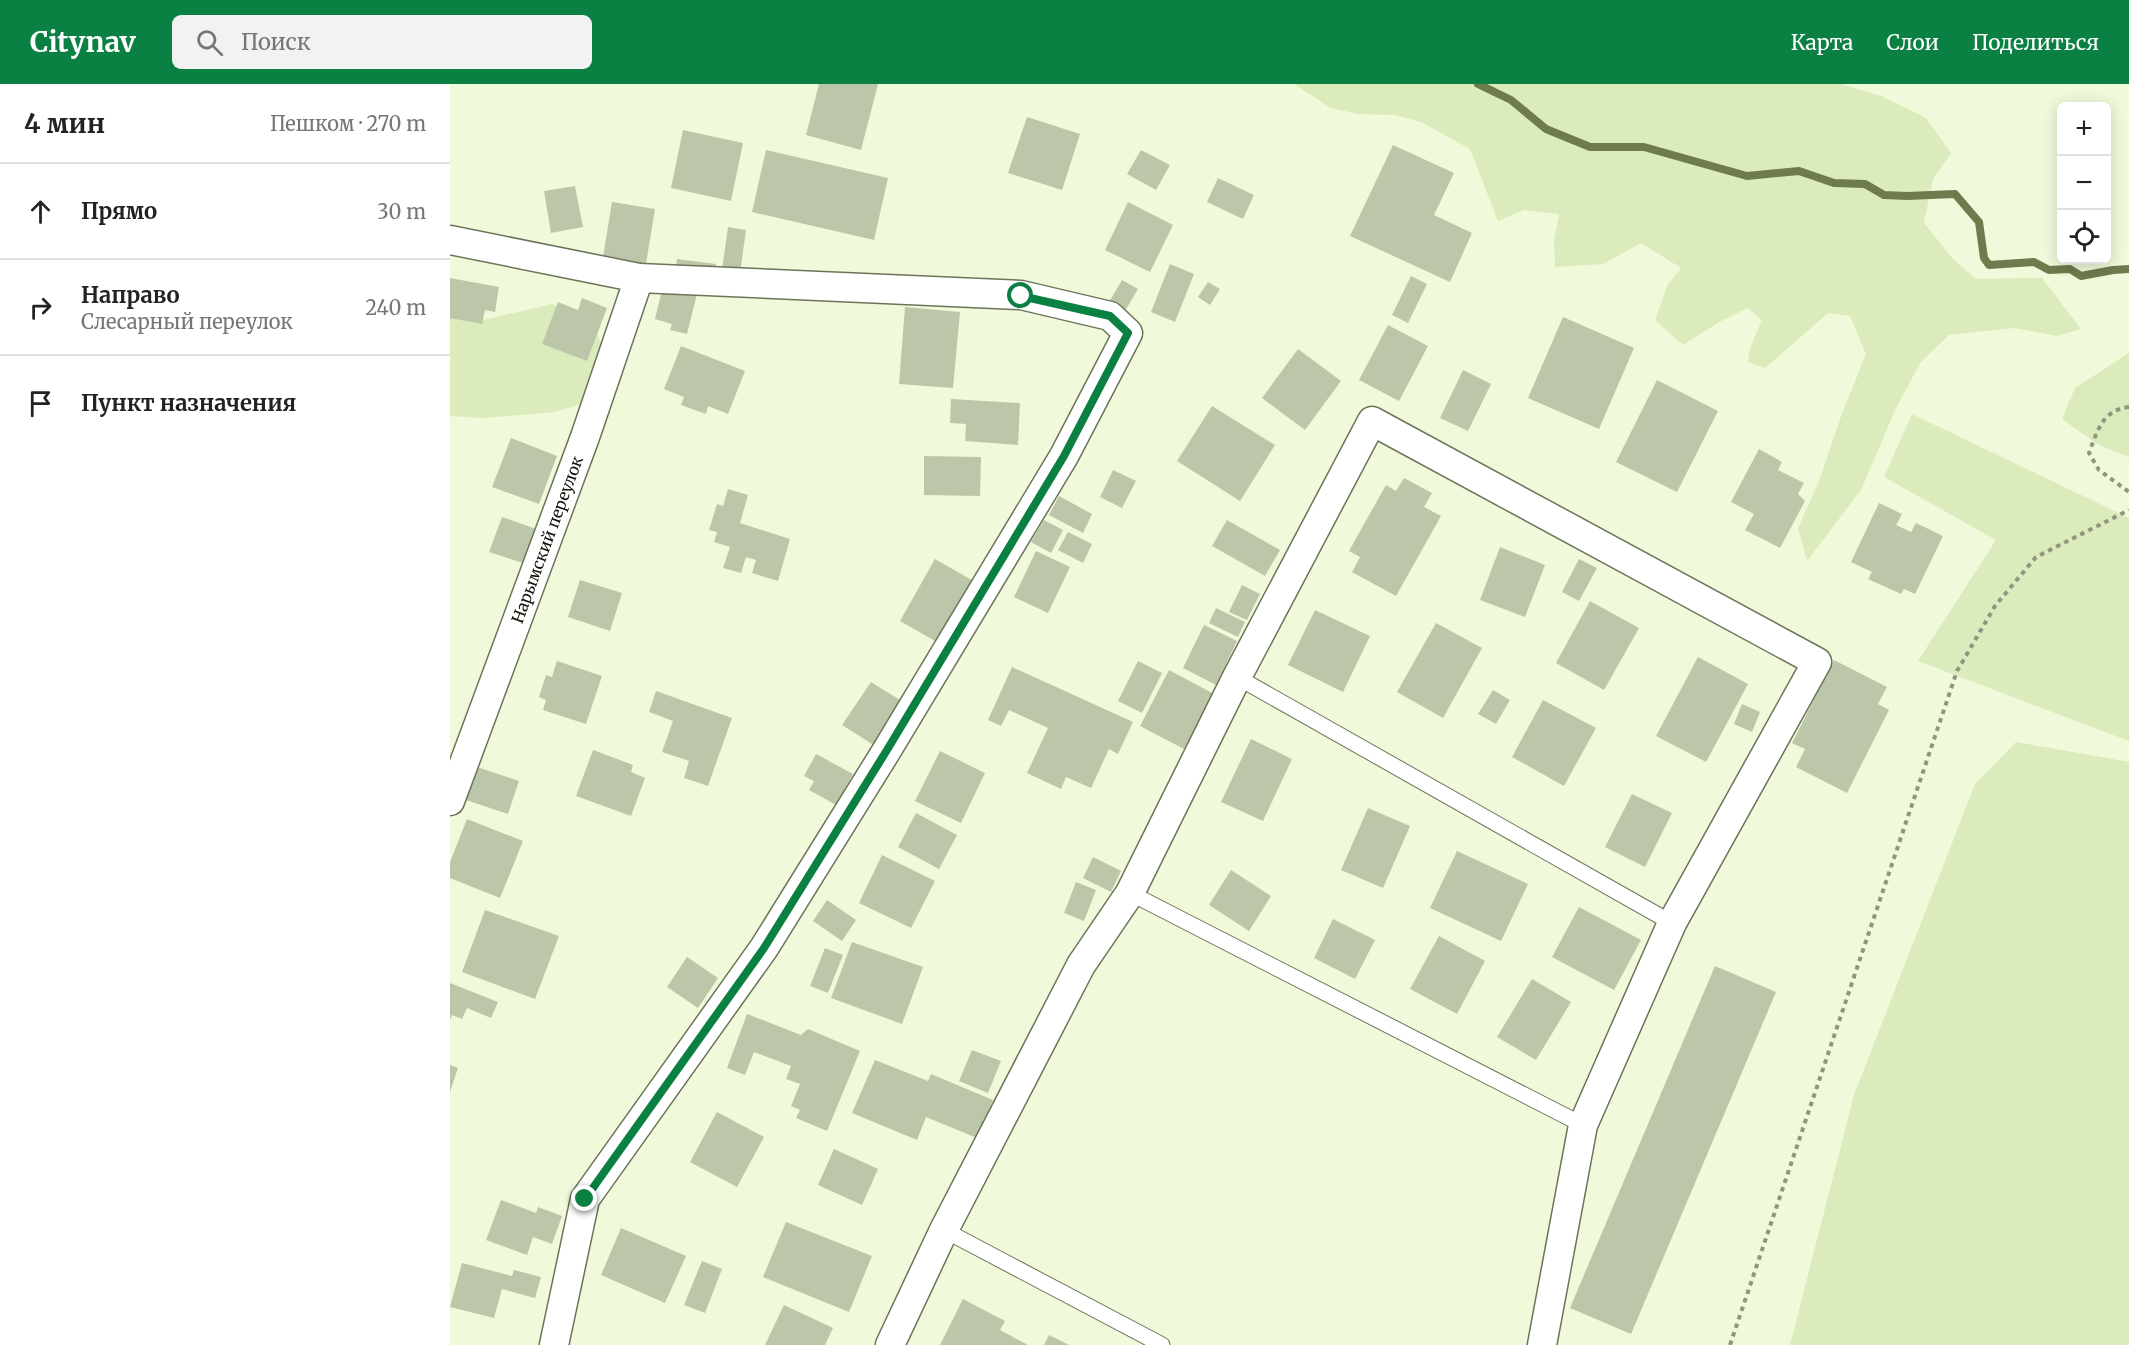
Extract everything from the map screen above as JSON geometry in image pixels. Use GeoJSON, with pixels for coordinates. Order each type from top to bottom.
{"type":"FeatureCollection","features":[{"type":"Feature","properties":{"kind":"street"},"geometry":{"type":"LineString","coordinates":[[450,240],[639,278],[1021,296],[1110,316],[1128,333],[1058,466],[887,750],[770,938],[585,1199],[554,1345]]}},
{"type":"Feature","properties":{"kind":"street","name":"Нарымский переулок"},"geometry":{"type":"LineString","coordinates":[[450,801],[585,437],[639,278]]}},
{"type":"Feature","properties":{"kind":"street"},"geometry":{"type":"LineString","coordinates":[[891,1345],[944,1230],[1081,964],[1130,893],[1236,677],[1372,421],[1817,662],[1672,923],[1583,1125],[1542,1345]]}},
{"type":"Feature","properties":{"kind":"lane"},"geometry":{"type":"LineString","coordinates":[[1236,677],[1672,923]]}},
{"type":"Feature","properties":{"kind":"lane"},"geometry":{"type":"LineString","coordinates":[[1130,893],[1583,1125]]}},
{"type":"Feature","properties":{"kind":"lane"},"geometry":{"type":"LineString","coordinates":[[944,1230],[1162,1345]]}},
{"type":"Feature","properties":{"kind":"path"},"geometry":{"type":"LineString","coordinates":[[2129,406],[2120,408],[2102,421],[2089,453],[2099,470],[2129,492]]}},
{"type":"Feature","properties":{"kind":"path"},"geometry":{"type":"LineString","coordinates":[[1730,1345],[1957,671],[1995,606],[2036,557],[2129,510]]}},
{"type":"Feature","properties":{"kind":"green space"},"geometry":{"type":"Polygon","coordinates":[[[1294,84],[1841,84],[1881,96],[1926,118],[1951,153],[1933,179],[1924,223],[1953,259],[1976,279],[2042,278],[2081,329],[2057,336],[2014,328],[1949,335],[1921,362],[1896,408],[1861,490],[1807,561],[1798,528],[1819,481],[1840,419],[1866,354],[1850,316],[1828,313],[1765,368],[1748,362],[1750,348],[1762,320],[1748,308],[1721,321],[1683,345],[1655,320],[1668,284],[1681,268],[1641,243],[1603,264],[1555,267],[1554,241],[1559,214],[1524,210],[1498,221],[1470,149],[1421,122],[1394,115],[1358,114],[1331,108],[1294,84]]]}},
{"type":"Feature","properties":{"kind":"green space"},"geometry":{"type":"Polygon","coordinates":[[[450,302],[470,323],[552,304],[592,319],[607,360],[584,403],[555,412],[484,418],[450,416],[450,302]]]}},
{"type":"Feature","properties":{"kind":"green space"},"geometry":{"type":"Polygon","coordinates":[[[2129,353],[2129,457],[2099,445],[2062,419],[2075,388],[2129,353]]]}},
{"type":"Feature","properties":{"kind":"green space"},"geometry":{"type":"Polygon","coordinates":[[[1912,414],[2129,518],[2129,741],[1918,661],[1996,540],[1884,477],[1912,414]]]}},
{"type":"Feature","properties":{"kind":"green space"},"geometry":{"type":"Polygon","coordinates":[[[2016,742],[2129,762],[2129,1345],[1790,1345],[1854,1095],[1975,784],[2016,742]]]}},
{"type":"Feature","properties":{"kind":"building"},"geometry":{"type":"Polygon","coordinates":[[[819,84],[878,84],[861,150],[806,135],[819,84]]]}},
{"type":"Feature","properties":{"kind":"building"},"geometry":{"type":"Polygon","coordinates":[[[1027,117],[1080,134],[1062,190],[1008,173],[1027,117]]]}},
{"type":"Feature","properties":{"kind":"building"},"geometry":{"type":"Polygon","coordinates":[[[683,130],[743,143],[731,201],[671,188],[683,130]]]}},
{"type":"Feature","properties":{"kind":"building"},"geometry":{"type":"Polygon","coordinates":[[[1393,145],[1454,173],[1434,215],[1472,233],[1450,282],[1350,236],[1393,145]]]}},
{"type":"Feature","properties":{"kind":"building"},"geometry":{"type":"Polygon","coordinates":[[[766,150],[888,178],[874,240],[752,212],[766,150]]]}},
{"type":"Feature","properties":{"kind":"building"},"geometry":{"type":"Polygon","coordinates":[[[1141,150],[1170,165],[1156,190],[1127,174],[1141,150]]]}},
{"type":"Feature","properties":{"kind":"building"},"geometry":{"type":"Polygon","coordinates":[[[1218,178],[1254,195],[1243,219],[1207,202],[1218,178]]]}},
{"type":"Feature","properties":{"kind":"building"},"geometry":{"type":"Polygon","coordinates":[[[575,186],[583,227],[551,233],[544,191],[575,186]]]}},
{"type":"Feature","properties":{"kind":"building"},"geometry":{"type":"Polygon","coordinates":[[[612,202],[655,209],[645,270],[602,263],[612,202]]]}},
{"type":"Feature","properties":{"kind":"building"},"geometry":{"type":"Polygon","coordinates":[[[1128,202],[1173,225],[1150,272],[1105,250],[1128,202]]]}},
{"type":"Feature","properties":{"kind":"building"},"geometry":{"type":"Polygon","coordinates":[[[728,227],[746,230],[740,273],[722,270],[728,227]]]}},
{"type":"Feature","properties":{"kind":"building"},"geometry":{"type":"Polygon","coordinates":[[[677,259],[716,264],[714,280],[675,275],[677,259]]]}},
{"type":"Feature","properties":{"kind":"building"},"geometry":{"type":"Polygon","coordinates":[[[1170,264],[1194,274],[1175,322],[1151,312],[1170,264]]]}},
{"type":"Feature","properties":{"kind":"building"},"geometry":{"type":"Polygon","coordinates":[[[1411,276],[1427,284],[1408,323],[1392,315],[1411,276]]]}},
{"type":"Feature","properties":{"kind":"building"},"geometry":{"type":"Polygon","coordinates":[[[450,278],[499,287],[495,312],[485,310],[482,324],[450,318],[450,278]]]}},
{"type":"Feature","properties":{"kind":"building"},"geometry":{"type":"Polygon","coordinates":[[[1122,280],[1138,289],[1122,316],[1106,307],[1122,280]]]}},
{"type":"Feature","properties":{"kind":"building"},"geometry":{"type":"Polygon","coordinates":[[[1208,282],[1220,289],[1210,305],[1198,297],[1208,282]]]}},
{"type":"Feature","properties":{"kind":"building"},"geometry":{"type":"Polygon","coordinates":[[[663,286],[697,294],[687,334],[670,330],[672,324],[655,319],[663,286]]]}},
{"type":"Feature","properties":{"kind":"building"},"geometry":{"type":"Polygon","coordinates":[[[582,298],[607,308],[587,361],[542,344],[558,302],[578,310],[582,298]]]}},
{"type":"Feature","properties":{"kind":"building"},"geometry":{"type":"Polygon","coordinates":[[[905,307],[960,312],[953,388],[899,384],[905,307]]]}},
{"type":"Feature","properties":{"kind":"building"},"geometry":{"type":"Polygon","coordinates":[[[1563,317],[1634,348],[1599,429],[1528,398],[1563,317]]]}},
{"type":"Feature","properties":{"kind":"building"},"geometry":{"type":"Polygon","coordinates":[[[1388,325],[1428,346],[1399,401],[1359,380],[1388,325]]]}},
{"type":"Feature","properties":{"kind":"building"},"geometry":{"type":"Polygon","coordinates":[[[681,346],[745,371],[728,414],[708,406],[706,414],[681,405],[684,397],[664,389],[681,346]]]}},
{"type":"Feature","properties":{"kind":"building"},"geometry":{"type":"Polygon","coordinates":[[[1298,349],[1341,381],[1305,430],[1262,398],[1298,349]]]}},
{"type":"Feature","properties":{"kind":"building"},"geometry":{"type":"Polygon","coordinates":[[[1463,370],[1491,384],[1468,431],[1440,418],[1463,370]]]}},
{"type":"Feature","properties":{"kind":"building"},"geometry":{"type":"Polygon","coordinates":[[[1657,380],[1718,411],[1677,492],[1616,462],[1657,380]]]}},
{"type":"Feature","properties":{"kind":"building"},"geometry":{"type":"Polygon","coordinates":[[[951,399],[1020,403],[1018,445],[965,441],[966,424],[950,423],[951,399]]]}},
{"type":"Feature","properties":{"kind":"building"},"geometry":{"type":"Polygon","coordinates":[[[1212,406],[1275,445],[1240,501],[1177,461],[1212,406]]]}},
{"type":"Feature","properties":{"kind":"building"},"geometry":{"type":"Polygon","coordinates":[[[511,438],[557,456],[539,504],[492,487],[511,438]]]}},
{"type":"Feature","properties":{"kind":"building"},"geometry":{"type":"Polygon","coordinates":[[[1759,449],[1782,462],[1778,470],[1804,483],[1798,494],[1805,501],[1780,548],[1745,530],[1754,514],[1731,502],[1759,449]]]}},
{"type":"Feature","properties":{"kind":"building"},"geometry":{"type":"Polygon","coordinates":[[[924,456],[981,457],[980,496],[924,495],[924,456]]]}},
{"type":"Feature","properties":{"kind":"building"},"geometry":{"type":"Polygon","coordinates":[[[1113,470],[1136,481],[1122,508],[1100,497],[1113,470]]]}},
{"type":"Feature","properties":{"kind":"building"},"geometry":{"type":"Polygon","coordinates":[[[1404,478],[1432,493],[1424,507],[1441,516],[1396,596],[1352,572],[1360,557],[1349,551],[1386,485],[1396,491],[1404,478]]]}},
{"type":"Feature","properties":{"kind":"building"},"geometry":{"type":"Polygon","coordinates":[[[728,489],[748,495],[740,523],[790,539],[778,581],[752,573],[756,560],[746,557],[741,573],[723,568],[730,547],[714,542],[717,532],[709,530],[717,504],[723,506],[728,489]]]}},
{"type":"Feature","properties":{"kind":"building"},"geometry":{"type":"Polygon","coordinates":[[[1059,496],[1092,514],[1083,533],[1049,515],[1059,496]]]}},
{"type":"Feature","properties":{"kind":"building"},"geometry":{"type":"Polygon","coordinates":[[[1879,503],[1902,514],[1896,525],[1911,532],[1916,523],[1943,536],[1915,594],[1904,589],[1901,594],[1868,579],[1872,572],[1851,562],[1879,503]]]}},
{"type":"Feature","properties":{"kind":"building"},"geometry":{"type":"Polygon","coordinates":[[[502,517],[536,529],[523,563],[489,552],[502,517]]]}},
{"type":"Feature","properties":{"kind":"building"},"geometry":{"type":"Polygon","coordinates":[[[1044,520],[1063,530],[1051,553],[1031,542],[1044,520]]]}},
{"type":"Feature","properties":{"kind":"building"},"geometry":{"type":"Polygon","coordinates":[[[1227,520],[1280,550],[1265,576],[1212,546],[1227,520]]]}},
{"type":"Feature","properties":{"kind":"building"},"geometry":{"type":"Polygon","coordinates":[[[1068,532],[1092,544],[1083,563],[1058,550],[1068,532]]]}},
{"type":"Feature","properties":{"kind":"building"},"geometry":{"type":"Polygon","coordinates":[[[1500,547],[1545,565],[1525,617],[1480,600],[1500,547]]]}},
{"type":"Feature","properties":{"kind":"building"},"geometry":{"type":"Polygon","coordinates":[[[1036,551],[1070,567],[1048,613],[1014,597],[1036,551]]]}},
{"type":"Feature","properties":{"kind":"building"},"geometry":{"type":"Polygon","coordinates":[[[935,559],[977,583],[942,645],[900,621],[935,559]]]}},
{"type":"Feature","properties":{"kind":"building"},"geometry":{"type":"Polygon","coordinates":[[[1579,559],[1597,568],[1579,601],[1562,592],[1579,559]]]}},
{"type":"Feature","properties":{"kind":"building"},"geometry":{"type":"Polygon","coordinates":[[[580,580],[622,593],[610,631],[568,617],[580,580]]]}},
{"type":"Feature","properties":{"kind":"building"},"geometry":{"type":"Polygon","coordinates":[[[1242,585],[1260,594],[1247,620],[1229,612],[1242,585]]]}},
{"type":"Feature","properties":{"kind":"building"},"geometry":{"type":"Polygon","coordinates":[[[1590,601],[1639,628],[1604,690],[1556,663],[1590,601]]]}},
{"type":"Feature","properties":{"kind":"building"},"geometry":{"type":"Polygon","coordinates":[[[1216,608],[1245,622],[1238,637],[1209,623],[1216,608]]]}},
{"type":"Feature","properties":{"kind":"building"},"geometry":{"type":"Polygon","coordinates":[[[1315,610],[1370,636],[1343,692],[1288,665],[1315,610]]]}},
{"type":"Feature","properties":{"kind":"building"},"geometry":{"type":"Polygon","coordinates":[[[1436,623],[1482,648],[1443,718],[1397,692],[1436,623]]]}},
{"type":"Feature","properties":{"kind":"building"},"geometry":{"type":"Polygon","coordinates":[[[1204,625],[1237,641],[1216,685],[1183,668],[1204,625]]]}},
{"type":"Feature","properties":{"kind":"building"},"geometry":{"type":"Polygon","coordinates":[[[1698,657],[1748,684],[1706,762],[1656,736],[1698,657]]]}},
{"type":"Feature","properties":{"kind":"building"},"geometry":{"type":"Polygon","coordinates":[[[1834,660],[1887,687],[1878,704],[1889,710],[1847,793],[1796,767],[1805,749],[1792,743],[1834,660]]]}},
{"type":"Feature","properties":{"kind":"building"},"geometry":{"type":"Polygon","coordinates":[[[557,661],[602,676],[586,724],[543,710],[546,700],[539,697],[546,675],[552,677],[557,661]]]}},
{"type":"Feature","properties":{"kind":"building"},"geometry":{"type":"Polygon","coordinates":[[[1138,661],[1162,673],[1142,713],[1118,701],[1138,661]]]}},
{"type":"Feature","properties":{"kind":"building"},"geometry":{"type":"Polygon","coordinates":[[[1012,667],[1133,722],[1118,754],[1109,749],[1091,788],[1066,777],[1061,789],[1027,773],[1048,728],[1009,710],[1001,726],[988,720],[1012,667]]]}},
{"type":"Feature","properties":{"kind":"building"},"geometry":{"type":"Polygon","coordinates":[[[1169,670],[1214,694],[1184,749],[1140,726],[1169,670]]]}},
{"type":"Feature","properties":{"kind":"building"},"geometry":{"type":"Polygon","coordinates":[[[871,682],[903,702],[875,746],[842,725],[871,682]]]}},
{"type":"Feature","properties":{"kind":"building"},"geometry":{"type":"Polygon","coordinates":[[[1493,690],[1510,700],[1496,724],[1478,714],[1493,690]]]}},
{"type":"Feature","properties":{"kind":"building"},"geometry":{"type":"Polygon","coordinates":[[[656,691],[732,718],[708,786],[684,778],[689,761],[662,752],[673,721],[649,712],[656,691]]]}},
{"type":"Feature","properties":{"kind":"building"},"geometry":{"type":"Polygon","coordinates":[[[1543,700],[1596,728],[1564,786],[1512,757],[1543,700]]]}},
{"type":"Feature","properties":{"kind":"building"},"geometry":{"type":"Polygon","coordinates":[[[1742,704],[1760,712],[1752,732],[1734,724],[1742,704]]]}},
{"type":"Feature","properties":{"kind":"building"},"geometry":{"type":"Polygon","coordinates":[[[1251,739],[1292,759],[1263,821],[1221,802],[1251,739]]]}},
{"type":"Feature","properties":{"kind":"building"},"geometry":{"type":"Polygon","coordinates":[[[593,750],[633,765],[631,772],[645,778],[631,816],[576,796],[593,750]]]}},
{"type":"Feature","properties":{"kind":"building"},"geometry":{"type":"Polygon","coordinates":[[[940,751],[985,773],[961,823],[915,801],[940,751]]]}},
{"type":"Feature","properties":{"kind":"building"},"geometry":{"type":"Polygon","coordinates":[[[816,754],[853,774],[836,805],[809,790],[814,781],[804,776],[816,754]]]}},
{"type":"Feature","properties":{"kind":"building"},"geometry":{"type":"Polygon","coordinates":[[[477,767],[519,781],[508,814],[466,800],[477,767]]]}},
{"type":"Feature","properties":{"kind":"building"},"geometry":{"type":"Polygon","coordinates":[[[1632,794],[1672,813],[1645,867],[1605,847],[1632,794]]]}},
{"type":"Feature","properties":{"kind":"building"},"geometry":{"type":"Polygon","coordinates":[[[1368,808],[1410,826],[1383,888],[1341,870],[1368,808]]]}},
{"type":"Feature","properties":{"kind":"building"},"geometry":{"type":"Polygon","coordinates":[[[916,813],[957,835],[939,869],[898,847],[916,813]]]}},
{"type":"Feature","properties":{"kind":"building"},"geometry":{"type":"Polygon","coordinates":[[[467,819],[523,841],[500,898],[450,878],[450,862],[467,819]]]}},
{"type":"Feature","properties":{"kind":"building"},"geometry":{"type":"Polygon","coordinates":[[[1457,851],[1528,884],[1501,941],[1430,908],[1457,851]]]}},
{"type":"Feature","properties":{"kind":"building"},"geometry":{"type":"Polygon","coordinates":[[[882,855],[935,881],[911,928],[859,903],[882,855]]]}},
{"type":"Feature","properties":{"kind":"building"},"geometry":{"type":"Polygon","coordinates":[[[1093,857],[1121,871],[1111,892],[1083,878],[1093,857]]]}},
{"type":"Feature","properties":{"kind":"building"},"geometry":{"type":"Polygon","coordinates":[[[1231,870],[1271,896],[1249,931],[1209,905],[1231,870]]]}},
{"type":"Feature","properties":{"kind":"building"},"geometry":{"type":"Polygon","coordinates":[[[1076,882],[1096,890],[1084,921],[1064,913],[1076,882]]]}},
{"type":"Feature","properties":{"kind":"building"},"geometry":{"type":"Polygon","coordinates":[[[827,900],[856,920],[842,941],[813,921],[827,900]]]}},
{"type":"Feature","properties":{"kind":"building"},"geometry":{"type":"Polygon","coordinates":[[[1579,907],[1641,940],[1614,990],[1552,957],[1579,907]]]}},
{"type":"Feature","properties":{"kind":"building"},"geometry":{"type":"Polygon","coordinates":[[[485,910],[559,936],[535,999],[462,972],[485,910]]]}},
{"type":"Feature","properties":{"kind":"building"},"geometry":{"type":"Polygon","coordinates":[[[1333,919],[1375,940],[1355,979],[1314,958],[1333,919]]]}},
{"type":"Feature","properties":{"kind":"building"},"geometry":{"type":"Polygon","coordinates":[[[1439,936],[1485,961],[1457,1014],[1410,989],[1439,936]]]}},
{"type":"Feature","properties":{"kind":"building"},"geometry":{"type":"Polygon","coordinates":[[[852,942],[923,967],[902,1024],[831,998],[852,942]]]}},
{"type":"Feature","properties":{"kind":"building"},"geometry":{"type":"Polygon","coordinates":[[[825,948],[843,955],[828,993],[810,986],[825,948]]]}},
{"type":"Feature","properties":{"kind":"building"},"geometry":{"type":"Polygon","coordinates":[[[687,957],[718,978],[698,1008],[667,987],[687,957]]]}},
{"type":"Feature","properties":{"kind":"building"},"geometry":{"type":"Polygon","coordinates":[[[1715,966],[1776,992],[1631,1334],[1570,1308],[1715,966]]]}},
{"type":"Feature","properties":{"kind":"building"},"geometry":{"type":"Polygon","coordinates":[[[1532,979],[1571,1002],[1536,1060],[1497,1037],[1532,979]]]}},
{"type":"Feature","properties":{"kind":"building"},"geometry":{"type":"Polygon","coordinates":[[[450,983],[498,1002],[491,1018],[467,1008],[462,1019],[452,1015],[450,1020],[450,983]]]}},
{"type":"Feature","properties":{"kind":"building"},"geometry":{"type":"Polygon","coordinates":[[[747,1014],[801,1035],[808,1029],[860,1051],[827,1131],[796,1118],[800,1110],[791,1106],[800,1084],[786,1079],[791,1066],[754,1052],[745,1075],[727,1068],[747,1014]]]}},
{"type":"Feature","properties":{"kind":"building"},"geometry":{"type":"Polygon","coordinates":[[[972,1050],[1001,1061],[988,1093],[959,1081],[972,1050]]]}},
{"type":"Feature","properties":{"kind":"building"},"geometry":{"type":"Polygon","coordinates":[[[875,1060],[928,1081],[931,1074],[993,1100],[977,1138],[926,1117],[917,1140],[852,1113],[875,1060]]]}},
{"type":"Feature","properties":{"kind":"building"},"geometry":{"type":"Polygon","coordinates":[[[450,1065],[458,1068],[450,1092],[450,1065]]]}},
{"type":"Feature","properties":{"kind":"building"},"geometry":{"type":"Polygon","coordinates":[[[717,1112],[764,1137],[737,1187],[690,1162],[717,1112]]]}},
{"type":"Feature","properties":{"kind":"building"},"geometry":{"type":"Polygon","coordinates":[[[834,1149],[878,1169],[862,1205],[818,1185],[834,1149]]]}},
{"type":"Feature","properties":{"kind":"building"},"geometry":{"type":"Polygon","coordinates":[[[501,1200],[536,1213],[538,1207],[562,1216],[552,1244],[533,1237],[527,1255],[486,1240],[501,1200]]]}},
{"type":"Feature","properties":{"kind":"building"},"geometry":{"type":"Polygon","coordinates":[[[786,1222],[872,1256],[849,1312],[763,1277],[786,1222]]]}},
{"type":"Feature","properties":{"kind":"building"},"geometry":{"type":"Polygon","coordinates":[[[621,1228],[686,1256],[665,1303],[601,1275],[621,1228]]]}},
{"type":"Feature","properties":{"kind":"building"},"geometry":{"type":"Polygon","coordinates":[[[702,1261],[722,1269],[705,1313],[684,1305],[702,1261]]]}},
{"type":"Feature","properties":{"kind":"building"},"geometry":{"type":"Polygon","coordinates":[[[462,1263],[512,1276],[514,1270],[541,1277],[535,1298],[502,1289],[494,1318],[450,1307],[462,1263]]]}},
{"type":"Feature","properties":{"kind":"building"},"geometry":{"type":"Polygon","coordinates":[[[963,1299],[1005,1321],[1000,1330],[1028,1345],[940,1345],[963,1299]]]}},
{"type":"Feature","properties":{"kind":"building"},"geometry":{"type":"Polygon","coordinates":[[[784,1305],[833,1328],[825,1345],[765,1345],[784,1305]]]}},
{"type":"Feature","properties":{"kind":"building"},"geometry":{"type":"Polygon","coordinates":[[[1049,1335],[1069,1345],[1044,1345],[1049,1335]]]}},
{"type":"Feature","properties":{"kind":"waterway"},"geometry":{"type":"LineString","coordinates":[[1478,84],[1511,100],[1546,129],[1590,147],[1644,147],[1747,176],[1799,171],[1834,183],[1865,184],[1884,195],[1955,194],[1979,222],[1984,258],[1989,265],[2034,262],[2049,270],[2070,269],[2081,276],[2129,269]]}},
{"type":"Feature","properties":{"kind":"route"},"geometry":{"type":"LineString","coordinates":[[585,1199],[764,948],[887,750],[1064,456],[1128,333],[1110,316],[1021,296]]}}]}
